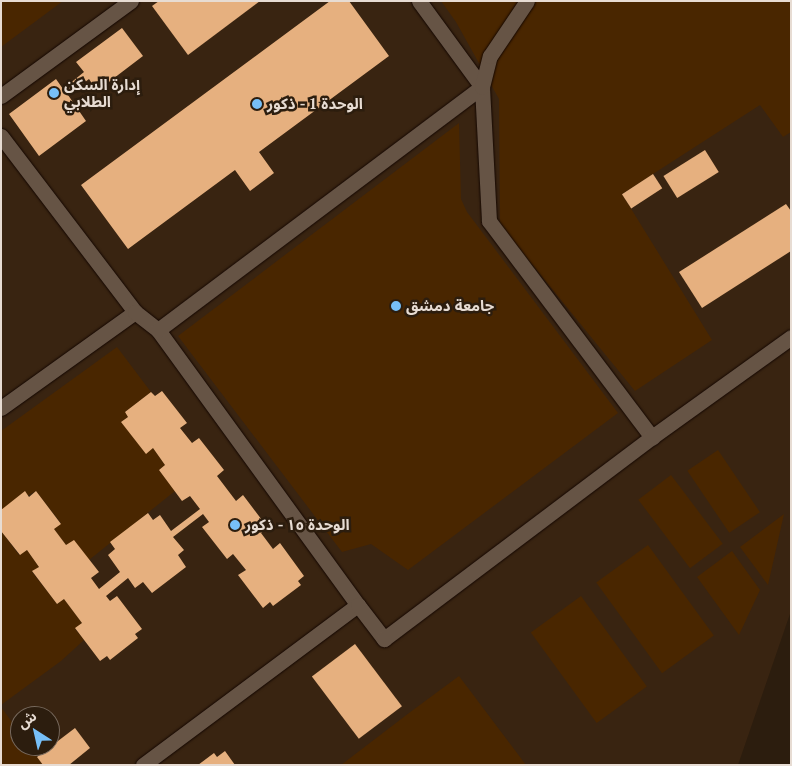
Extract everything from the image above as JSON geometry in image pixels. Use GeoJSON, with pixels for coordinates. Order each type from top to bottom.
{"type":"FeatureCollection","features":[{"type":"Feature","properties":{"kind":"lane"},"geometry":{"type":"LineString","coordinates":[[1,96],[131,1]]}},
{"type":"Feature","properties":{"kind":"lane"},"geometry":{"type":"LineString","coordinates":[[419,1],[482,88]]}},
{"type":"Feature","properties":{"kind":"lane"},"geometry":{"type":"LineString","coordinates":[[527,1],[490,56],[482,88],[489,220],[652,437]]}},
{"type":"Feature","properties":{"kind":"lane"},"geometry":{"type":"LineString","coordinates":[[158,330],[482,88]]}},
{"type":"Feature","properties":{"kind":"lane"},"geometry":{"type":"LineString","coordinates":[[1,136],[135,312],[158,330],[384,639],[652,437],[791,337]]}},
{"type":"Feature","properties":{"kind":"lane"},"geometry":{"type":"LineString","coordinates":[[1,408],[135,312]]}},
{"type":"Feature","properties":{"kind":"lane"},"geometry":{"type":"LineString","coordinates":[[143,765],[358,605]]}},
{"type":"Feature","properties":{"kind":"shaded area","name":"جامعة دمشق"},"geometry":{"type":"Polygon","coordinates":[[[1,1],[791,1],[791,611],[738,765],[1,765],[1,1]]]}},
{"type":"Feature","properties":{"kind":"shaded area"},"geometry":{"type":"Polygon","coordinates":[[[1,1],[63,1],[1,47],[1,1]]]}},
{"type":"Feature","properties":{"kind":"shaded area"},"geometry":{"type":"Polygon","coordinates":[[[441,1],[791,1],[791,132],[783,137],[760,105],[622,194],[712,340],[635,391],[500,225],[499,99],[456,22],[441,1]]]}},
{"type":"Feature","properties":{"kind":"shaded area"},"geometry":{"type":"Polygon","coordinates":[[[459,123],[461,199],[467,212],[618,413],[408,570],[371,544],[342,552],[178,336],[459,123]]]}},
{"type":"Feature","properties":{"kind":"shaded area"},"geometry":{"type":"Polygon","coordinates":[[[117,347],[151,392],[125,412],[128,417],[121,422],[153,448],[165,465],[159,470],[175,491],[89,560],[66,545],[54,529],[61,523],[36,491],[1,510],[1,431],[117,347]]]}},
{"type":"Feature","properties":{"kind":"shaded area"},"geometry":{"type":"Polygon","coordinates":[[[718,450],[760,512],[729,533],[687,471],[718,450]]]}},
{"type":"Feature","properties":{"kind":"shaded area"},"geometry":{"type":"Polygon","coordinates":[[[671,475],[723,544],[690,568],[638,500],[671,475]]]}},
{"type":"Feature","properties":{"kind":"shaded area"},"geometry":{"type":"Polygon","coordinates":[[[784,514],[768,585],[740,547],[784,514]]]}},
{"type":"Feature","properties":{"kind":"shaded area"},"geometry":{"type":"Polygon","coordinates":[[[1,531],[19,555],[27,550],[39,567],[32,572],[57,604],[64,599],[82,623],[75,629],[84,640],[61,661],[1,705],[1,531]]]}},
{"type":"Feature","properties":{"kind":"shaded area"},"geometry":{"type":"Polygon","coordinates":[[[648,545],[714,636],[662,673],[596,583],[648,545]]]}},
{"type":"Feature","properties":{"kind":"shaded area"},"geometry":{"type":"Polygon","coordinates":[[[732,551],[760,590],[739,635],[697,577],[732,551]]]}},
{"type":"Feature","properties":{"kind":"shaded area"},"geometry":{"type":"Polygon","coordinates":[[[581,596],[647,687],[597,723],[531,632],[581,596]]]}},
{"type":"Feature","properties":{"kind":"shaded area"},"geometry":{"type":"Polygon","coordinates":[[[459,676],[526,765],[341,765],[409,713],[459,676]]]}},
{"type":"Feature","properties":{"kind":"shaded area"},"geometry":{"type":"Polygon","coordinates":[[[1,707],[10,719],[10,756],[36,756],[43,765],[1,765],[1,707]]]}},
{"type":"Feature","properties":{"kind":"building"},"geometry":{"type":"Polygon","coordinates":[[[159,1],[260,1],[188,55],[152,6],[159,1]]]}},
{"type":"Feature","properties":{"kind":"building","name":"الوحدة 1 - ذكور"},"geometry":{"type":"Polygon","coordinates":[[[330,1],[349,1],[389,56],[259,152],[274,173],[250,191],[235,170],[128,249],[81,185],[330,1]]]}},
{"type":"Feature","properties":{"kind":"building","name":"إدارة السكن الطلابي"},"geometry":{"type":"Polygon","coordinates":[[[122,28],[143,56],[97,91],[89,79],[68,95],[86,121],[39,156],[9,114],[56,79],[63,89],[84,72],[76,62],[122,28]]]}},
{"type":"Feature","properties":{"kind":"building"},"geometry":{"type":"Polygon","coordinates":[[[705,150],[719,172],[677,198],[663,176],[705,150]]]}},
{"type":"Feature","properties":{"kind":"building"},"geometry":{"type":"Polygon","coordinates":[[[653,174],[662,188],[631,208],[622,194],[653,174]]]}},
{"type":"Feature","properties":{"kind":"building"},"geometry":{"type":"Polygon","coordinates":[[[786,204],[791,211],[791,251],[702,308],[679,272],[786,204]]]}},
{"type":"Feature","properties":{"kind":"building","name":"الوحدة ١٥ - ذكور"},"geometry":{"type":"Polygon","coordinates":[[[162,391],[187,423],[180,428],[192,443],[199,438],[224,470],[217,476],[236,501],[243,495],[268,528],[261,533],[273,549],[280,543],[304,576],[298,581],[301,585],[273,606],[270,602],[263,608],[238,575],[246,570],[233,554],[227,559],[202,527],[209,522],[203,514],[173,537],[184,550],[178,555],[186,567],[152,593],[143,582],[135,588],[128,578],[106,596],[110,601],[117,596],[142,629],[135,634],[138,638],[110,660],[107,656],[100,661],[75,628],[82,623],[64,599],[57,604],[32,571],[39,567],[27,550],[20,555],[1,531],[1,510],[25,491],[29,497],[36,491],[61,524],[54,529],[66,545],[74,540],[99,572],[91,578],[99,589],[120,572],[108,555],[115,549],[110,542],[148,513],[153,520],[160,515],[171,531],[200,509],[190,496],[182,501],[159,470],[165,465],[153,448],[146,454],[121,422],[128,417],[125,412],[151,392],[155,396],[162,391]]]}},
{"type":"Feature","properties":{"kind":"building"},"geometry":{"type":"Polygon","coordinates":[[[355,644],[402,706],[359,739],[312,676],[355,644]]]}},
{"type":"Feature","properties":{"kind":"building"},"geometry":{"type":"Polygon","coordinates":[[[75,728],[90,748],[69,765],[43,765],[37,757],[60,756],[60,739],[75,728]]]}},
{"type":"Feature","properties":{"kind":"building"},"geometry":{"type":"Polygon","coordinates":[[[225,751],[235,765],[198,765],[214,753],[217,757],[225,751]]]}},
{"type":"Feature","properties":{"kind":"place","name":"إدارة السكن الطلابي"},"geometry":{"type":"Point","coordinates":[54,93]}},
{"type":"Feature","properties":{"kind":"place","name":"الوحدة 1 - ذكور"},"geometry":{"type":"Point","coordinates":[257,104]}},
{"type":"Feature","properties":{"kind":"place","name":"جامعة دمشق"},"geometry":{"type":"Point","coordinates":[396,306]}},
{"type":"Feature","properties":{"kind":"place","name":"الوحدة ١٥ - ذكور"},"geometry":{"type":"Point","coordinates":[235,525]}}]}
